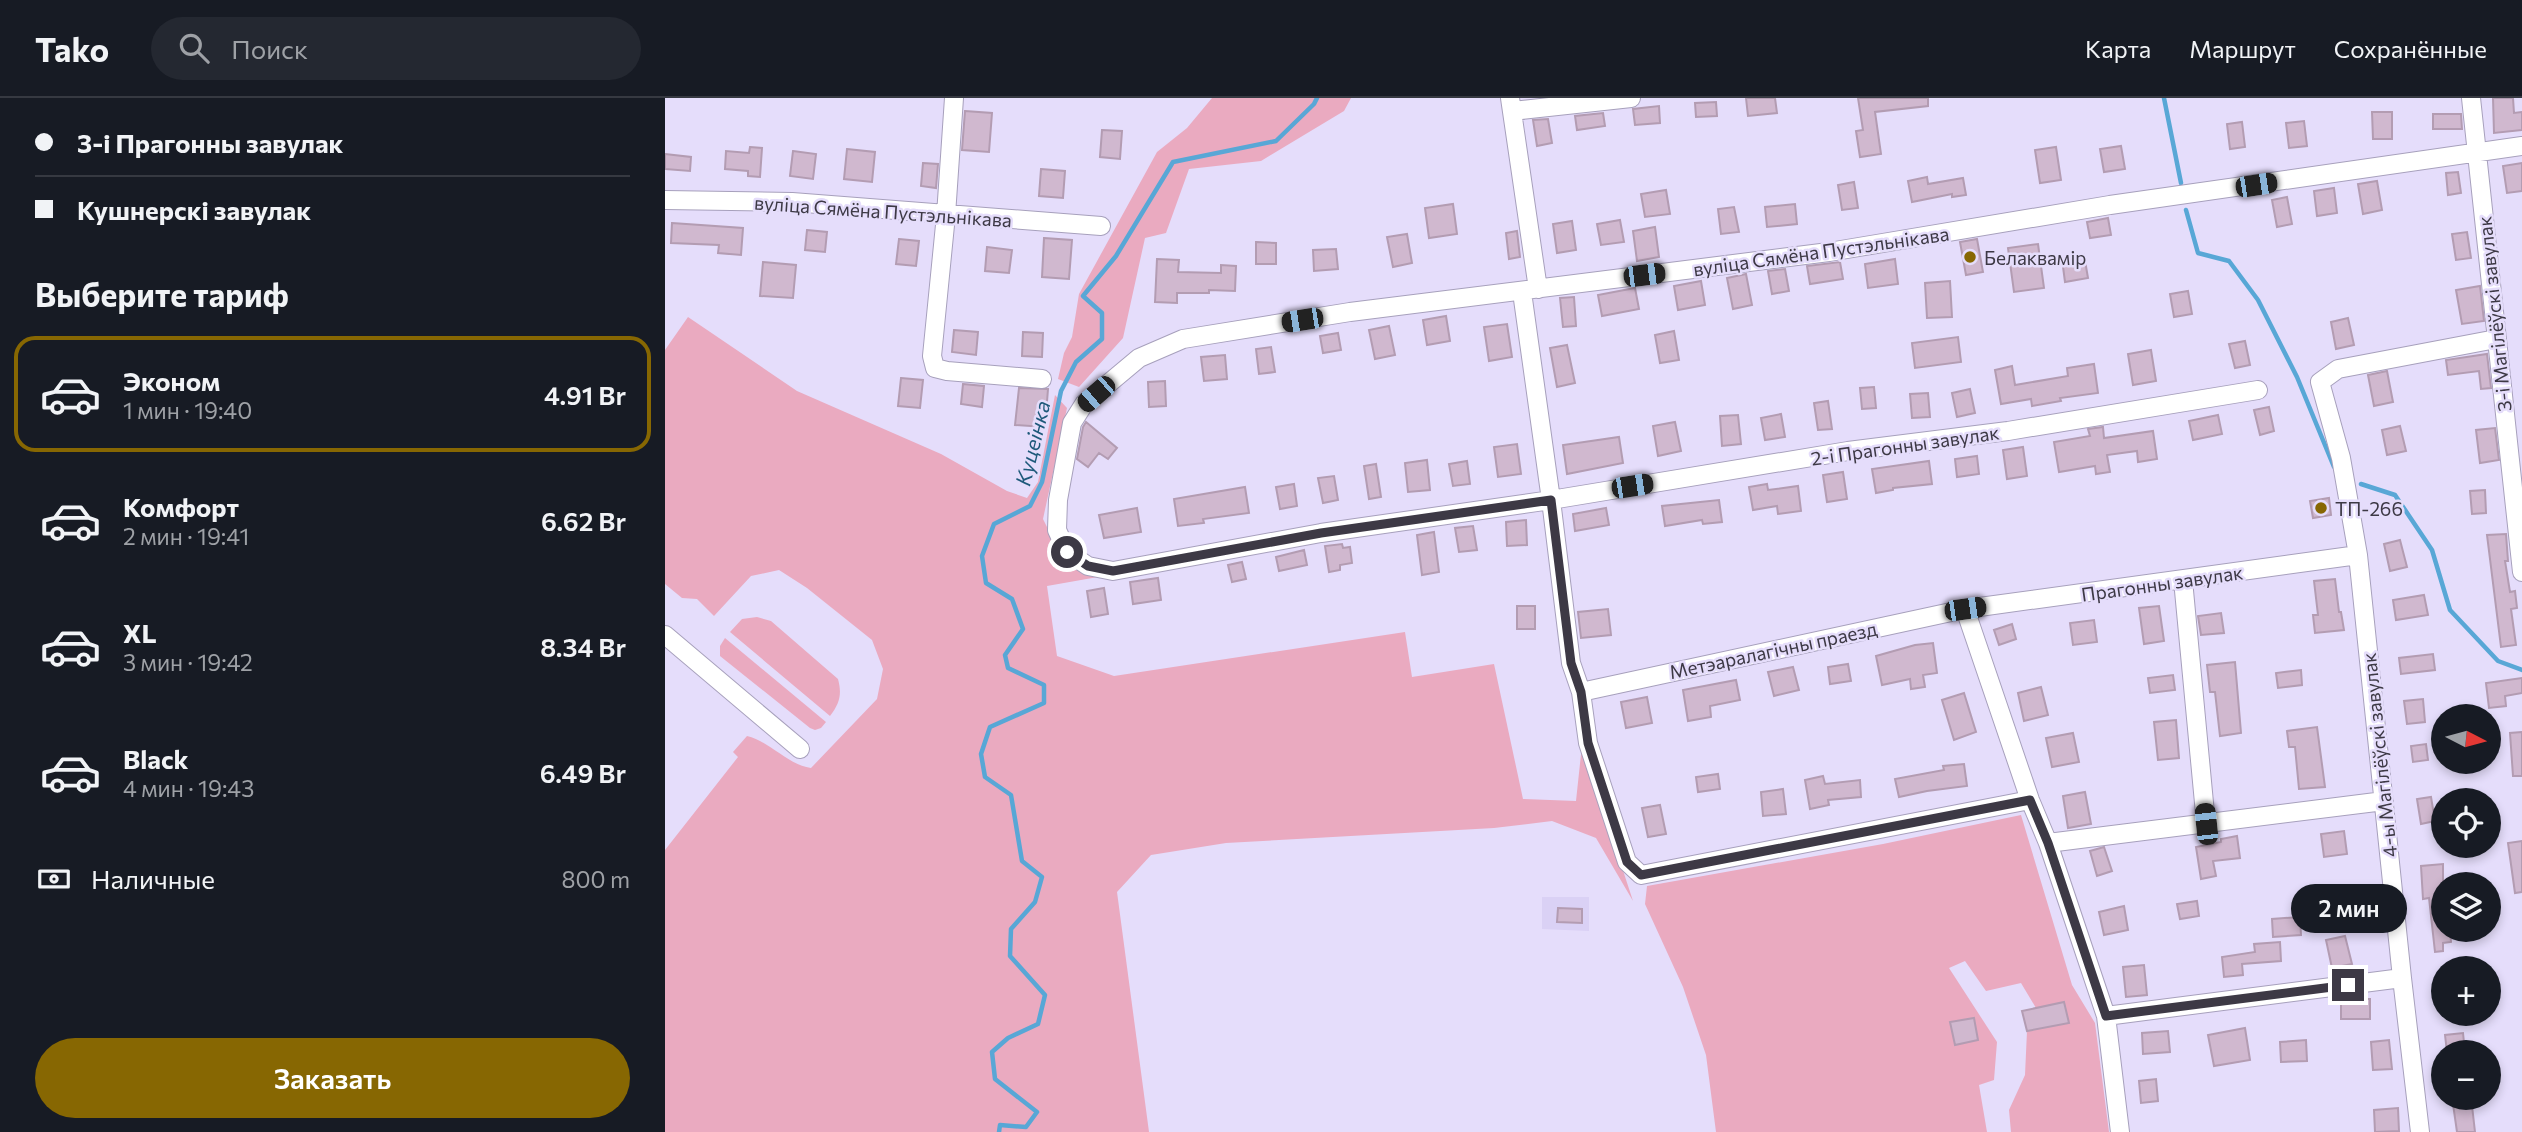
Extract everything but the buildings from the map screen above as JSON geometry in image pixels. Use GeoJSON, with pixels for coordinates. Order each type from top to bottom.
{"type":"FeatureCollection","features":[{"type":"Feature","properties":{"kind":"street"},"geometry":{"type":"LineString","coordinates":[[954,98],[932,356],[935,368],[1042,379]]}},
{"type":"Feature","properties":{"kind":"street"},"geometry":{"type":"LineString","coordinates":[[1631,98],[1511,105],[1551,500],[1571,663],[1581,692],[1588,743],[1627,862],[1641,875],[2030,800]]}},
{"type":"Feature","properties":{"kind":"street","name":"3-і Магілёўскі завулак"},"geometry":{"type":"LineString","coordinates":[[2471,98],[2522,572]]}},
{"type":"Feature","properties":{"kind":"street","name":"вуліца Сямёна Пустэльнікава"},"geometry":{"type":"LineString","coordinates":[[1067,552],[1057,530],[1058,500],[1072,423],[1084,404],[1139,358],[1183,339],[1350,312],[1829,252],[2110,205],[2522,146]]}},
{"type":"Feature","properties":{"kind":"street","name":"вуліца Сямёна Пустэльнікава"},"geometry":{"type":"LineString","coordinates":[[665,200],[792,202],[1101,226]]}},
{"type":"Feature","properties":{"kind":"street","name":"4-ы Магілёўскі завулак"},"geometry":{"type":"LineString","coordinates":[[2420,1132],[2358,555],[2341,458],[2320,382],[2338,369],[2496,339]]}},
{"type":"Feature","properties":{"kind":"street","name":"2-і Прагонны завулак"},"geometry":{"type":"LineString","coordinates":[[1067,552],[1088,566],[1113,571],[1321,533],[1551,500],[1848,451],[2008,431],[2258,390]]}},
{"type":"Feature","properties":{"kind":"street","name":"Прагонны завулак"},"geometry":{"type":"LineString","coordinates":[[1965,609],[2358,555]]}},
{"type":"Feature","properties":{"kind":"street"},"geometry":{"type":"LineString","coordinates":[[2183,580],[2206,824]]}},
{"type":"Feature","properties":{"kind":"street"},"geometry":{"type":"LineString","coordinates":[[1965,609],[2106,1016],[2120,1132]]}},
{"type":"Feature","properties":{"kind":"street","name":"Метэаралагічны праезд"},"geometry":{"type":"LineString","coordinates":[[1581,692],[1965,609]]}},
{"type":"Feature","properties":{"kind":"street"},"geometry":{"type":"LineString","coordinates":[[665,635],[800,749]]}},
{"type":"Feature","properties":{"kind":"street"},"geometry":{"type":"LineString","coordinates":[[2048,843],[2384,801]]}},
{"type":"Feature","properties":{"kind":"street"},"geometry":{"type":"LineString","coordinates":[[2106,1016],[2402,978]]}},
{"type":"Feature","properties":{"kind":"shaded area"},"geometry":{"type":"Polygon","coordinates":[[[1212,98],[1351,98],[1344,111],[1261,161],[1189,169],[1166,233],[1145,238],[1123,338],[1079,387],[1058,379],[1064,353],[1072,337],[1079,294],[1157,152],[1187,128],[1212,98]]]}},
{"type":"Feature","properties":{"kind":"shaded area"},"geometry":{"type":"Polygon","coordinates":[[[688,317],[797,391],[941,454],[1007,491],[1027,498],[1038,482],[1055,395],[1067,408],[1043,519],[1062,557],[1098,577],[1047,586],[1057,656],[1114,676],[1405,632],[1412,677],[1494,664],[1523,799],[1576,801],[1582,745],[1633,901],[1596,838],[1552,821],[1494,828],[1226,843],[1151,855],[1117,892],[1149,1132],[665,1132],[665,850],[738,757],[733,752],[747,736],[802,766],[811,768],[877,699],[883,669],[872,640],[807,588],[779,570],[751,576],[714,616],[697,599],[682,598],[665,584],[665,350],[688,317]]]}},
{"type":"Feature","properties":{"kind":"shaded area"},"geometry":{"type":"Polygon","coordinates":[[[757,617],[771,621],[838,679],[839,698],[830,716],[730,632],[742,619],[757,617]]]}},
{"type":"Feature","properties":{"kind":"shaded area"},"geometry":{"type":"Polygon","coordinates":[[[725,638],[826,722],[821,728],[810,728],[720,656],[720,646],[725,638]]]}},
{"type":"Feature","properties":{"kind":"shaded area"},"geometry":{"type":"Polygon","coordinates":[[[2021,815],[2072,985],[2095,1023],[2109,1132],[2011,1132],[2009,1110],[2025,1075],[2027,1031],[2068,1023],[2064,1003],[2036,1008],[2021,983],[1986,991],[1965,961],[1949,968],[1997,1042],[1994,1080],[1979,1085],[1987,1132],[1716,1132],[1706,1055],[1683,987],[1645,904],[1647,886],[1883,844],[2021,815]]]}},
{"type":"Feature","properties":{"kind":"shaded area"},"geometry":{"type":"Polygon","coordinates":[[[1542,897],[1589,897],[1589,931],[1542,929],[1542,897]]]}},
{"type":"Feature","properties":{"kind":"waterway","name":"Куцеінка"},"geometry":{"type":"LineString","coordinates":[[999,1132],[1000,1125],[1026,1127],[1037,1112],[995,1079],[992,1052],[1008,1038],[1038,1024],[1045,995],[1010,956],[1011,929],[1035,902],[1042,877],[1022,861],[1011,795],[985,777],[981,754],[990,727],[1044,703],[1044,685],[1008,668],[1005,655],[1023,629],[1012,599],[986,583],[982,556],[994,524],[1030,506],[1042,482],[1061,391],[1076,362],[1102,339],[1102,313],[1083,296],[1116,256],[1173,162],[1276,141],[1317,98]]}},
{"type":"Feature","properties":{"kind":"waterway"},"geometry":{"type":"LineString","coordinates":[[2164,98],[2181,183]]}},
{"type":"Feature","properties":{"kind":"waterway"},"geometry":{"type":"LineString","coordinates":[[2186,210],[2198,253],[2229,261],[2258,300],[2297,377],[2334,467]]}},
{"type":"Feature","properties":{"kind":"waterway"},"geometry":{"type":"LineString","coordinates":[[2361,484],[2395,495],[2432,550],[2450,610],[2498,661],[2522,670]]}},
{"type":"Feature","properties":{"kind":"place","name":"Белаквамір"},"geometry":{"type":"Point","coordinates":[1970,257]}},
{"type":"Feature","properties":{"kind":"place","name":"ТП-266"},"geometry":{"type":"Point","coordinates":[2321,508]}},
{"type":"Feature","properties":{"kind":"route"},"geometry":{"type":"LineString","coordinates":[[1067,552],[1088,566],[1113,571],[1321,533],[1551,500],[1571,663],[1581,692],[1588,743],[1627,862],[1641,875],[2030,800],[2048,843],[2106,1016],[2348,985]]}}]}
